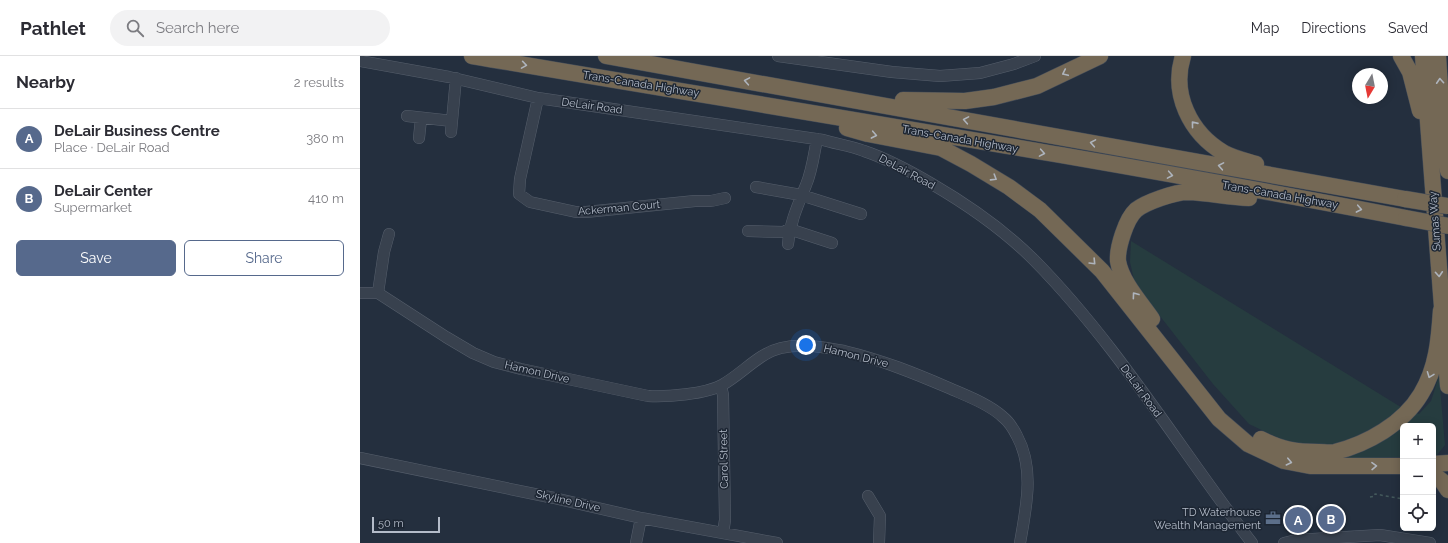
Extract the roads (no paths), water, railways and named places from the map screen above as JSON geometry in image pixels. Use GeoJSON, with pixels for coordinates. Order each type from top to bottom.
{"type":"FeatureCollection","features":[{"type":"Feature","properties":{"kind":"highway","name":"Trans-Canada Highway"},"geometry":{"type":"LineString","coordinates":[[472,56],[1293,196],[1448,226]]}},
{"type":"Feature","properties":{"kind":"highway","name":"Trans-Canada Highway"},"geometry":{"type":"LineString","coordinates":[[606,56],[1448,206]]}},
{"type":"Feature","properties":{"kind":"highway"},"geometry":{"type":"LineString","coordinates":[[786,87],[902,100],[965,101],[994,97],[1037,86],[1100,56]]}},
{"type":"Feature","properties":{"kind":"highway"},"geometry":{"type":"LineString","coordinates":[[1183,56],[1179,68],[1180,93],[1189,118],[1206,139],[1224,153],[1248,162],[1356,190]]}},
{"type":"Feature","properties":{"kind":"highway"},"geometry":{"type":"LineString","coordinates":[[1401,56],[1410,72],[1419,106],[1433,179]]}},
{"type":"Feature","properties":{"kind":"highway","name":"Sumas Way"},"geometry":{"type":"LineString","coordinates":[[1423,56],[1433,179],[1441,310],[1448,386]]}},
{"type":"Feature","properties":{"kind":"highway"},"geometry":{"type":"LineString","coordinates":[[1438,56],[1443,134],[1448,171]]}},
{"type":"Feature","properties":{"kind":"highway"},"geometry":{"type":"LineString","coordinates":[[769,106],[868,134],[941,148],[1009,187],[1040,210],[1102,271],[1219,419],[1248,444],[1284,461],[1310,466],[1400,466]]}},
{"type":"Feature","properties":{"kind":"highway"},"geometry":{"type":"LineString","coordinates":[[1293,196],[1254,199],[1187,192],[1163,197],[1136,210],[1126,224],[1120,247],[1118,261],[1123,277],[1132,292],[1215,397],[1233,418],[1252,434],[1274,446],[1298,452],[1333,452],[1360,444],[1385,430],[1404,415],[1421,395],[1430,376],[1438,350],[1441,310]]}},
{"type":"Feature","properties":{"kind":"highway"},"geometry":{"type":"LineString","coordinates":[[1436,464],[1448,463]]}},
{"type":"Feature","properties":{"kind":"highway"},"geometry":{"type":"LineString","coordinates":[[1436,476],[1442,480],[1448,490]]}},
{"type":"Feature","properties":{"kind":"street"},"geometry":{"type":"LineString","coordinates":[[778,56],[892,72],[940,76],[980,72],[1014,64],[1035,56]]}},
{"type":"Feature","properties":{"kind":"street","name":"DeLair Road"},"geometry":{"type":"LineString","coordinates":[[360,61],[456,78],[538,98],[817,139],[863,150],[899,165],[976,212],[1033,259],[1061,289],[1113,352],[1252,543]]}},
{"type":"Feature","properties":{"kind":"street"},"geometry":{"type":"LineString","coordinates":[[407,116],[452,126],[456,78]]}},
{"type":"Feature","properties":{"kind":"street","name":"Ackerman Court"},"geometry":{"type":"LineString","coordinates":[[538,98],[520,179],[519,194],[530,202],[581,212],[695,201],[711,201],[725,198]]}},
{"type":"Feature","properties":{"kind":"street"},"geometry":{"type":"LineString","coordinates":[[418,138],[421,119]]}},
{"type":"Feature","properties":{"kind":"street"},"geometry":{"type":"LineString","coordinates":[[788,244],[789,229],[801,195],[807,184],[817,139]]}},
{"type":"Feature","properties":{"kind":"street"},"geometry":{"type":"LineString","coordinates":[[756,187],[801,195],[861,214]]}},
{"type":"Feature","properties":{"kind":"street"},"geometry":{"type":"LineString","coordinates":[[748,231],[784,232],[789,229],[832,243]]}},
{"type":"Feature","properties":{"kind":"street"},"geometry":{"type":"LineString","coordinates":[[360,293],[378,293],[384,252],[389,234]]}},
{"type":"Feature","properties":{"kind":"street","name":"Hamon Drive"},"geometry":{"type":"LineString","coordinates":[[378,293],[446,337],[473,353],[494,362],[648,396],[680,395],[721,386],[766,355],[781,348],[798,346],[819,346],[884,361],[909,370],[979,402],[1003,417],[1017,436],[1025,457],[1028,485],[1020,543]]}},
{"type":"Feature","properties":{"kind":"street","name":"Carol Street"},"geometry":{"type":"LineString","coordinates":[[721,386],[723,395],[725,520],[723,533]]}},
{"type":"Feature","properties":{"kind":"street","name":"Skyline Drive"},"geometry":{"type":"LineString","coordinates":[[360,458],[554,498],[641,518],[777,543]]}},
{"type":"Feature","properties":{"kind":"street"},"geometry":{"type":"LineString","coordinates":[[868,496],[880,516],[879,543]]}},
{"type":"Feature","properties":{"kind":"street"},"geometry":{"type":"LineString","coordinates":[[636,543],[641,518]]}},
{"type":"Feature","properties":{"kind":"street"},"geometry":{"type":"LineString","coordinates":[[1284,543],[1296,540],[1380,535],[1430,543]]}},
{"type":"Feature","properties":{"kind":"place","name":"TD Waterhouse Wealth Management"},"geometry":{"type":"Point","coordinates":[1273,518]}},
{"type":"Feature","properties":{"kind":"place","name":"DeLair Center"},"geometry":{"type":"Point","coordinates":[1331,519]}},
{"type":"Feature","properties":{"kind":"place","name":"DeLair Business Centre"},"geometry":{"type":"Point","coordinates":[1298,520]}}]}
